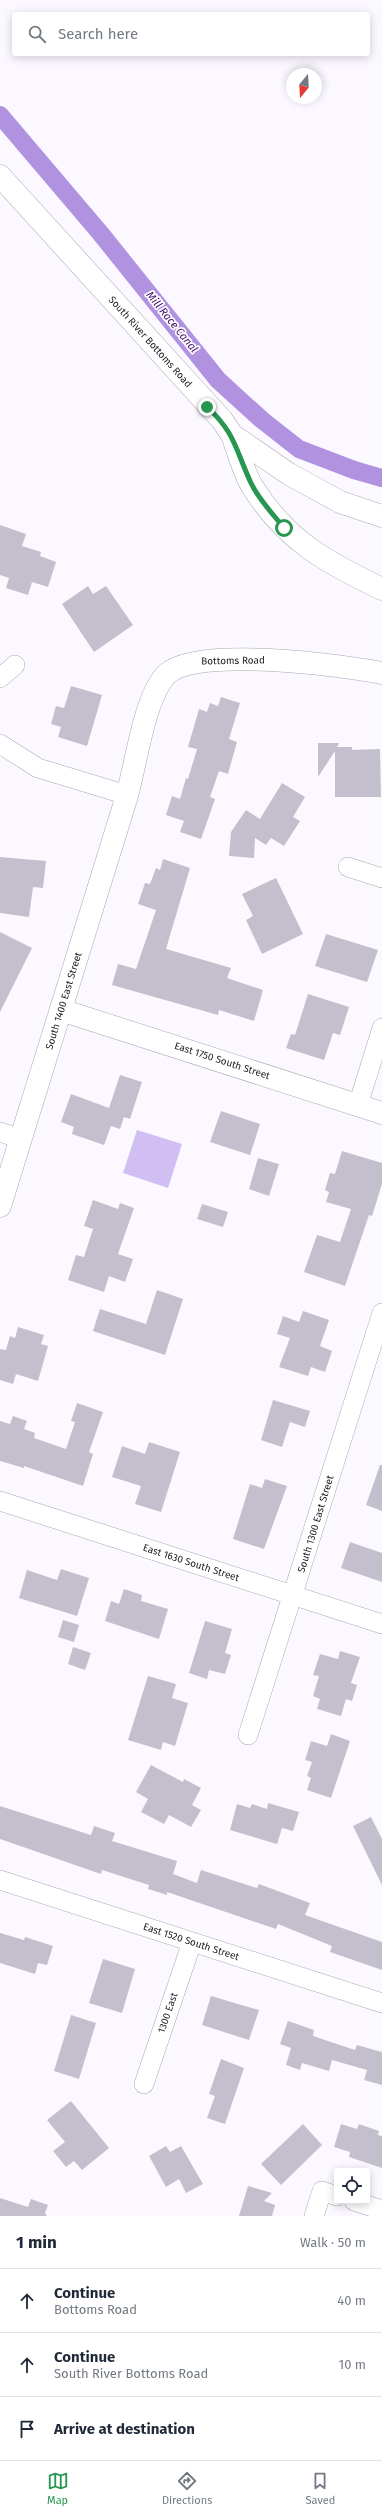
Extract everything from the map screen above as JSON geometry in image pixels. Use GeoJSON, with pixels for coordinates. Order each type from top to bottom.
{"type":"FeatureCollection","features":[{"type":"Feature","properties":{"kind":"street","name":"South River Bottoms Road"},"geometry":{"type":"LineString","coordinates":[[0,176],[222,420],[232,435],[289,474],[320,492],[382,516]]}},
{"type":"Feature","properties":{"kind":"street"},"geometry":{"type":"LineString","coordinates":[[232,435],[252,484],[284,528],[316,555],[382,589]]}},
{"type":"Feature","properties":{"kind":"street","name":"Bottoms Road"},"geometry":{"type":"LineString","coordinates":[[127,795],[153,692],[168,673],[198,660],[290,660],[338,664],[382,673]]}},
{"type":"Feature","properties":{"kind":"street"},"geometry":{"type":"LineString","coordinates":[[0,678],[14,665]]}},
{"type":"Feature","properties":{"kind":"street"},"geometry":{"type":"LineString","coordinates":[[0,744],[38,768],[127,795]]}},
{"type":"Feature","properties":{"kind":"street","name":"South 1400 East Street"},"geometry":{"type":"LineString","coordinates":[[0,1206],[10,1136],[61,1010],[127,795]]}},
{"type":"Feature","properties":{"kind":"street"},"geometry":{"type":"LineString","coordinates":[[348,867],[382,878]]}},
{"type":"Feature","properties":{"kind":"street","name":"East 1750 South Street"},"geometry":{"type":"LineString","coordinates":[[61,1010],[382,1113]]}},
{"type":"Feature","properties":{"kind":"street"},"geometry":{"type":"LineString","coordinates":[[358,1105],[382,1028]]}},
{"type":"Feature","properties":{"kind":"street","name":"South 1300 East Street"},"geometry":{"type":"LineString","coordinates":[[248,1735],[382,1313]]}},
{"type":"Feature","properties":{"kind":"street","name":"East 1630 South Street"},"geometry":{"type":"LineString","coordinates":[[0,1501],[382,1624]]}},
{"type":"Feature","properties":{"kind":"street","name":"East 1520 South Street"},"geometry":{"type":"LineString","coordinates":[[0,1880],[382,2003]]}},
{"type":"Feature","properties":{"kind":"street","name":"1300 East"},"geometry":{"type":"LineString","coordinates":[[144,2084],[192,1942]]}},
{"type":"Feature","properties":{"kind":"street"},"geometry":{"type":"LineString","coordinates":[[314,2216],[330,2193]]}},
{"type":"Feature","properties":{"kind":"street"},"geometry":{"type":"LineString","coordinates":[[363,2204],[382,2210]]}},
{"type":"Feature","properties":{"kind":"shaded area"},"geometry":{"type":"Polygon","coordinates":[[[137,1130],[182,1144],[168,1188],[123,1173],[137,1130]]]}},
{"type":"Feature","properties":{"kind":"building"},"geometry":{"type":"Polygon","coordinates":[[[0,525],[26,534],[22,546],[41,552],[40,556],[56,562],[48,587],[32,582],[28,595],[6,588],[9,578],[0,575],[0,525]]]}},
{"type":"Feature","properties":{"kind":"building"},"geometry":{"type":"Polygon","coordinates":[[[88,586],[93,594],[106,586],[133,625],[94,652],[62,604],[88,586]]]}},
{"type":"Feature","properties":{"kind":"building"},"geometry":{"type":"Polygon","coordinates":[[[71,686],[102,695],[87,746],[58,737],[61,727],[51,724],[56,706],[64,708],[71,686]]]}},
{"type":"Feature","properties":{"kind":"building"},"geometry":{"type":"Polygon","coordinates":[[[221,697],[240,703],[229,739],[237,742],[228,774],[219,771],[210,797],[215,799],[201,839],[180,832],[184,821],[166,815],[172,796],[180,799],[186,778],[188,779],[197,749],[188,747],[199,709],[207,712],[210,703],[218,706],[221,697]]]}},
{"type":"Feature","properties":{"kind":"building"},"geometry":{"type":"Polygon","coordinates":[[[318,743],[339,743],[337,747],[352,747],[352,750],[380,749],[381,797],[335,797],[335,751],[318,777],[318,743]]]}},
{"type":"Feature","properties":{"kind":"building"},"geometry":{"type":"Polygon","coordinates":[[[282,783],[305,797],[293,817],[300,821],[284,846],[271,838],[266,845],[255,838],[254,858],[229,856],[231,832],[246,810],[260,819],[282,783]]]}},
{"type":"Feature","properties":{"kind":"building"},"geometry":{"type":"Polygon","coordinates":[[[0,857],[46,861],[43,888],[33,887],[29,917],[0,913],[0,857]]]}},
{"type":"Feature","properties":{"kind":"building"},"geometry":{"type":"Polygon","coordinates":[[[163,859],[190,868],[166,949],[231,968],[227,978],[263,990],[254,1021],[219,1010],[218,1015],[112,985],[118,964],[136,969],[156,910],[138,904],[145,883],[150,884],[156,868],[160,870],[163,859]]]}},
{"type":"Feature","properties":{"kind":"building"},"geometry":{"type":"Polygon","coordinates":[[[276,878],[303,934],[262,954],[246,920],[253,916],[242,894],[276,878]]]}},
{"type":"Feature","properties":{"kind":"building"},"geometry":{"type":"Polygon","coordinates":[[[0,932],[32,948],[0,1012],[0,932]]]}},
{"type":"Feature","properties":{"kind":"building"},"geometry":{"type":"Polygon","coordinates":[[[326,934],[378,950],[367,982],[315,966],[326,934]]]}},
{"type":"Feature","properties":{"kind":"building"},"geometry":{"type":"Polygon","coordinates":[[[308,994],[349,1007],[340,1035],[333,1033],[324,1060],[286,1048],[291,1034],[295,1035],[308,994]]]}},
{"type":"Feature","properties":{"kind":"building"},"geometry":{"type":"Polygon","coordinates":[[[120,1075],[142,1082],[130,1119],[124,1117],[120,1129],[111,1126],[104,1145],[72,1134],[74,1127],[61,1122],[71,1094],[109,1108],[120,1075]]]}},
{"type":"Feature","properties":{"kind":"building"},"geometry":{"type":"Polygon","coordinates":[[[221,1111],[260,1124],[250,1155],[210,1142],[221,1111]]]}},
{"type":"Feature","properties":{"kind":"building"},"geometry":{"type":"Polygon","coordinates":[[[342,1151],[382,1163],[382,1184],[372,1216],[369,1215],[345,1286],[304,1272],[317,1235],[340,1242],[351,1209],[326,1202],[329,1192],[325,1190],[330,1173],[335,1174],[342,1151]]]}},
{"type":"Feature","properties":{"kind":"building"},"geometry":{"type":"Polygon","coordinates":[[[258,1158],[279,1164],[269,1196],[249,1189],[258,1158]]]}},
{"type":"Feature","properties":{"kind":"building"},"geometry":{"type":"Polygon","coordinates":[[[93,1200],[118,1209],[120,1203],[134,1208],[118,1254],[133,1259],[125,1282],[109,1276],[104,1292],[68,1280],[76,1255],[84,1257],[93,1229],[84,1226],[93,1200]]]}},
{"type":"Feature","properties":{"kind":"building"},"geometry":{"type":"Polygon","coordinates":[[[202,1204],[228,1212],[223,1227],[197,1219],[202,1204]]]}},
{"type":"Feature","properties":{"kind":"building"},"geometry":{"type":"Polygon","coordinates":[[[157,1290],[183,1299],[165,1355],[93,1331],[100,1309],[146,1324],[157,1290]]]}},
{"type":"Feature","properties":{"kind":"building"},"geometry":{"type":"Polygon","coordinates":[[[303,1311],[329,1320],[320,1346],[332,1351],[325,1372],[311,1367],[308,1376],[279,1367],[290,1338],[277,1334],[283,1316],[299,1322],[303,1311]]]}},
{"type":"Feature","properties":{"kind":"building"},"geometry":{"type":"Polygon","coordinates":[[[18,1327],[44,1335],[41,1344],[48,1346],[38,1381],[16,1374],[13,1384],[0,1380],[0,1349],[6,1350],[10,1336],[15,1338],[18,1327]]]}},
{"type":"Feature","properties":{"kind":"building"},"geometry":{"type":"Polygon","coordinates":[[[273,1400],[310,1411],[305,1427],[290,1422],[282,1447],[261,1440],[273,1400]]]}},
{"type":"Feature","properties":{"kind":"building"},"geometry":{"type":"Polygon","coordinates":[[[77,1403],[103,1412],[89,1452],[93,1454],[83,1486],[24,1466],[24,1468],[0,1461],[0,1421],[10,1424],[13,1416],[27,1421],[24,1429],[35,1433],[34,1438],[66,1449],[75,1422],[71,1421],[77,1403]]]}},
{"type":"Feature","properties":{"kind":"building"},"geometry":{"type":"Polygon","coordinates":[[[149,1442],[180,1452],[161,1512],[135,1504],[141,1486],[112,1477],[122,1446],[145,1454],[149,1442]]]}},
{"type":"Feature","properties":{"kind":"building"},"geometry":{"type":"Polygon","coordinates":[[[380,1465],[382,1465],[382,1511],[366,1505],[380,1465]]]}},
{"type":"Feature","properties":{"kind":"building"},"geometry":{"type":"Polygon","coordinates":[[[265,1479],[287,1486],[264,1549],[233,1539],[250,1484],[262,1488],[265,1479]]]}},
{"type":"Feature","properties":{"kind":"building"},"geometry":{"type":"Polygon","coordinates":[[[350,1542],[382,1553],[382,1582],[341,1568],[350,1542]]]}},
{"type":"Feature","properties":{"kind":"building"},"geometry":{"type":"Polygon","coordinates":[[[61,1569],[89,1578],[77,1616],[19,1598],[27,1570],[57,1580],[61,1569]]]}},
{"type":"Feature","properties":{"kind":"building"},"geometry":{"type":"Polygon","coordinates":[[[124,1589],[142,1595],[141,1601],[168,1609],[159,1639],[105,1621],[111,1601],[119,1604],[124,1589]]]}},
{"type":"Feature","properties":{"kind":"building"},"geometry":{"type":"Polygon","coordinates":[[[63,1620],[79,1625],[74,1642],[58,1637],[63,1620]]]}},
{"type":"Feature","properties":{"kind":"building"},"geometry":{"type":"Polygon","coordinates":[[[205,1621],[232,1629],[225,1653],[231,1655],[225,1674],[209,1670],[207,1679],[189,1673],[205,1621]]]}},
{"type":"Feature","properties":{"kind":"building"},"geometry":{"type":"Polygon","coordinates":[[[73,1647],[91,1653],[85,1670],[68,1664],[73,1647]]]}},
{"type":"Feature","properties":{"kind":"building"},"geometry":{"type":"Polygon","coordinates":[[[340,1651],[360,1657],[351,1683],[357,1685],[352,1701],[346,1699],[341,1716],[317,1709],[320,1699],[313,1696],[319,1676],[313,1675],[320,1654],[338,1659],[340,1651]]]}},
{"type":"Feature","properties":{"kind":"building"},"geometry":{"type":"Polygon","coordinates":[[[148,1676],[176,1684],[172,1698],[188,1703],[175,1746],[163,1742],[161,1750],[128,1740],[148,1676]]]}},
{"type":"Feature","properties":{"kind":"building"},"geometry":{"type":"Polygon","coordinates":[[[331,1734],[350,1741],[331,1798],[307,1790],[311,1778],[307,1776],[312,1762],[305,1760],[311,1741],[327,1746],[331,1734]]]}},
{"type":"Feature","properties":{"kind":"building"},"geometry":{"type":"Polygon","coordinates":[[[151,1765],[183,1782],[184,1779],[201,1788],[192,1805],[201,1810],[191,1827],[169,1815],[164,1824],[141,1812],[148,1799],[136,1792],[151,1765]]]}},
{"type":"Feature","properties":{"kind":"building"},"geometry":{"type":"Polygon","coordinates":[[[268,1803],[299,1812],[293,1831],[282,1828],[277,1844],[230,1830],[237,1804],[250,1808],[252,1804],[267,1809],[268,1803]]]}},
{"type":"Feature","properties":{"kind":"building"},"geometry":{"type":"Polygon","coordinates":[[[0,1806],[91,1835],[94,1826],[115,1833],[112,1841],[177,1861],[173,1874],[197,1883],[201,1870],[257,1888],[259,1884],[310,1903],[305,1915],[382,1942],[382,1970],[330,1952],[332,1946],[278,1924],[276,1929],[167,1892],[167,1895],[148,1889],[149,1885],[102,1870],[101,1874],[0,1839],[0,1806]]]}},
{"type":"Feature","properties":{"kind":"building"},"geometry":{"type":"Polygon","coordinates":[[[371,1817],[382,1839],[382,1885],[353,1826],[371,1817]]]}},
{"type":"Feature","properties":{"kind":"building"},"geometry":{"type":"Polygon","coordinates":[[[0,1933],[24,1940],[25,1937],[53,1946],[47,1965],[38,1963],[35,1974],[0,1963],[0,1933]]]}},
{"type":"Feature","properties":{"kind":"building"},"geometry":{"type":"Polygon","coordinates":[[[103,1959],[135,1969],[122,2013],[89,2003],[103,1959]]]}},
{"type":"Feature","properties":{"kind":"building"},"geometry":{"type":"Polygon","coordinates":[[[211,1996],[259,2010],[249,2040],[202,2025],[211,1996]]]}},
{"type":"Feature","properties":{"kind":"building"},"geometry":{"type":"Polygon","coordinates":[[[71,2015],[96,2023],[79,2079],[54,2071],[71,2015]]]}},
{"type":"Feature","properties":{"kind":"building"},"geometry":{"type":"Polygon","coordinates":[[[288,2021],[314,2030],[313,2036],[355,2050],[357,2045],[382,2052],[382,2085],[364,2080],[367,2070],[332,2060],[329,2071],[302,2063],[300,2070],[286,2065],[291,2048],[280,2044],[288,2021]]]}},
{"type":"Feature","properties":{"kind":"building"},"geometry":{"type":"Polygon","coordinates":[[[221,2059],[244,2068],[225,2124],[207,2118],[215,2096],[209,2094],[221,2059]]]}},
{"type":"Feature","properties":{"kind":"building"},"geometry":{"type":"Polygon","coordinates":[[[71,2101],[109,2148],[82,2170],[74,2161],[66,2167],[53,2151],[65,2142],[47,2120],[71,2101]]]}},
{"type":"Feature","properties":{"kind":"building"},"geometry":{"type":"Polygon","coordinates":[[[303,2124],[322,2145],[281,2185],[261,2164],[303,2124]]]}},
{"type":"Feature","properties":{"kind":"building"},"geometry":{"type":"Polygon","coordinates":[[[341,2124],[357,2129],[359,2124],[379,2131],[378,2135],[382,2136],[382,2168],[349,2157],[350,2152],[334,2147],[341,2124]]]}},
{"type":"Feature","properties":{"kind":"building"},"geometry":{"type":"Polygon","coordinates":[[[166,2146],[170,2152],[181,2146],[203,2184],[186,2193],[179,2179],[166,2187],[149,2156],[166,2146]]]}},
{"type":"Feature","properties":{"kind":"building"},"geometry":{"type":"Polygon","coordinates":[[[248,2186],[272,2193],[264,2201],[275,2205],[272,2216],[239,2216],[248,2186]]]}},
{"type":"Feature","properties":{"kind":"building"},"geometry":{"type":"Polygon","coordinates":[[[0,2198],[28,2207],[31,2199],[48,2205],[45,2213],[47,2216],[0,2216],[0,2198]]]}},
{"type":"Feature","properties":{"kind":"waterway","name":"Mill Race Canal"},"geometry":{"type":"LineString","coordinates":[[0,115],[101,234],[218,380],[262,420],[299,449],[354,470],[382,478]]}},
{"type":"Feature","properties":{"kind":"route"},"geometry":{"type":"LineString","coordinates":[[207,407],[222,420],[232,435],[252,484],[267,507],[284,528]]}}]}
